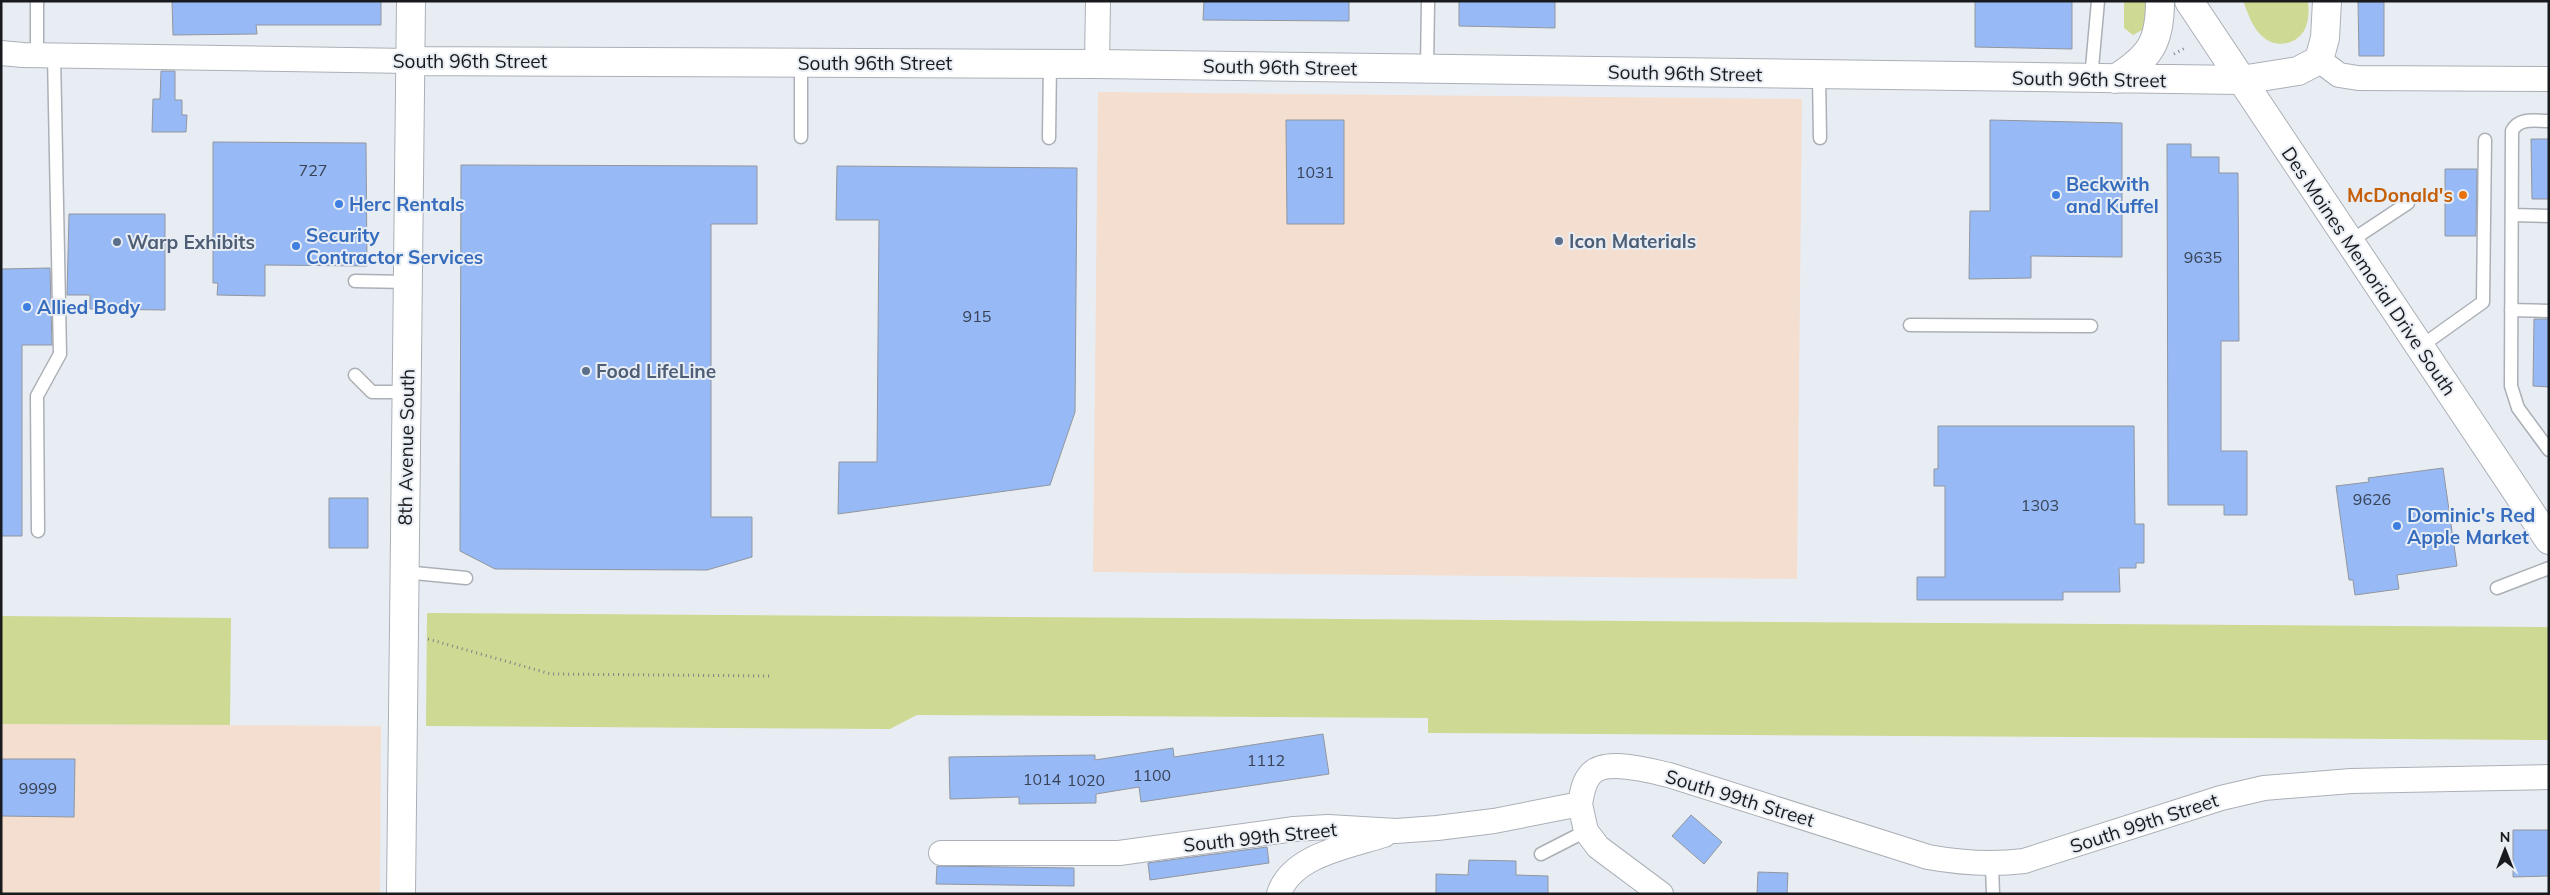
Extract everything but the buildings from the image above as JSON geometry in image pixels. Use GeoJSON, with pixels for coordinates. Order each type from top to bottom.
{"type":"FeatureCollection","features":[{"type":"Feature","properties":{"kind":"street","name":"8th Avenue South"},"geometry":{"type":"LineString","coordinates":[[401,894],[411,1]]}},
{"type":"Feature","properties":{"kind":"street"},"geometry":{"type":"LineString","coordinates":[[1097,64],[1098,1]]}},
{"type":"Feature","properties":{"kind":"street"},"geometry":{"type":"LineString","coordinates":[[2103,79],[2137,65],[2154,45],[2159,26],[2160,1]]}},
{"type":"Feature","properties":{"kind":"street","name":"Des Moines Memorial Drive South"},"geometry":{"type":"LineString","coordinates":[[2189,1],[2549,540]]}},
{"type":"Feature","properties":{"kind":"street"},"geometry":{"type":"LineString","coordinates":[[2327,1],[2325,38],[2318,60],[2339,75],[2358,78],[2549,79]]}},
{"type":"Feature","properties":{"kind":"street","name":"South 96th Street"},"geometry":{"type":"LineString","coordinates":[[1,53],[46,56],[410,61],[1050,63],[2241,80],[2298,71],[2318,60]]}},
{"type":"Feature","properties":{"kind":"street","name":"South 99th Street"},"geometry":{"type":"LineString","coordinates":[[941,853],[1119,853],[1294,829],[1328,827],[1396,831],[1494,821],[1580,804],[1584,785],[1591,773],[1603,767],[1633,767],[1669,774],[1928,858],[1992,865],[2024,861],[2221,798],[2264,788],[2351,781],[2549,777]]}},
{"type":"Feature","properties":{"kind":"street"},"geometry":{"type":"LineString","coordinates":[[1580,804],[1586,831],[1598,847],[1661,894]]}},
{"type":"Feature","properties":{"kind":"street"},"geometry":{"type":"LineString","coordinates":[[1279,894],[1290,874],[1304,862],[1396,831]]}},
{"type":"Feature","properties":{"kind":"lane"},"geometry":{"type":"LineString","coordinates":[[37,1],[46,56],[60,354],[37,396],[38,531]]}},
{"type":"Feature","properties":{"kind":"lane"},"geometry":{"type":"LineString","coordinates":[[1427,69],[1428,1]]}},
{"type":"Feature","properties":{"kind":"lane"},"geometry":{"type":"LineString","coordinates":[[2098,1],[2103,79]]}},
{"type":"Feature","properties":{"kind":"lane"},"geometry":{"type":"LineString","coordinates":[[801,63],[801,137]]}},
{"type":"Feature","properties":{"kind":"lane"},"geometry":{"type":"LineString","coordinates":[[1049,138],[1050,63]]}},
{"type":"Feature","properties":{"kind":"lane"},"geometry":{"type":"LineString","coordinates":[[1819,75],[1820,138]]}},
{"type":"Feature","properties":{"kind":"lane"},"geometry":{"type":"LineString","coordinates":[[2546,441],[2518,408],[2513,396],[2511,310],[2512,131],[2518,122],[2549,121]]}},
{"type":"Feature","properties":{"kind":"lane"},"geometry":{"type":"LineString","coordinates":[[2420,347],[2476,309],[2483,302],[2485,140]]}},
{"type":"Feature","properties":{"kind":"lane"},"geometry":{"type":"LineString","coordinates":[[2349,242],[2408,203]]}},
{"type":"Feature","properties":{"kind":"lane"},"geometry":{"type":"LineString","coordinates":[[2512,215],[2549,216]]}},
{"type":"Feature","properties":{"kind":"lane"},"geometry":{"type":"LineString","coordinates":[[355,282],[408,282]]}},
{"type":"Feature","properties":{"kind":"lane"},"geometry":{"type":"LineString","coordinates":[[2511,310],[2549,310]]}},
{"type":"Feature","properties":{"kind":"lane"},"geometry":{"type":"LineString","coordinates":[[1910,325],[2091,326]]}},
{"type":"Feature","properties":{"kind":"lane"},"geometry":{"type":"LineString","coordinates":[[355,375],[372,392],[406,392]]}},
{"type":"Feature","properties":{"kind":"lane"},"geometry":{"type":"LineString","coordinates":[[2497,588],[2549,568]]}},
{"type":"Feature","properties":{"kind":"lane"},"geometry":{"type":"LineString","coordinates":[[404,572],[466,578]]}},
{"type":"Feature","properties":{"kind":"lane"},"geometry":{"type":"LineString","coordinates":[[1541,854],[1586,831]]}},
{"type":"Feature","properties":{"kind":"lane"},"geometry":{"type":"LineString","coordinates":[[1992,865],[1993,894]]}},
{"type":"Feature","properties":{"kind":"path"},"geometry":{"type":"LineString","coordinates":[[2173,54],[2185,48]]}},
{"type":"Feature","properties":{"kind":"path"},"geometry":{"type":"LineString","coordinates":[[404,632],[551,674],[772,676]]}},
{"type":"Feature","properties":{"kind":"shaded area"},"geometry":{"type":"Polygon","coordinates":[[[1098,92],[1802,99],[1797,579],[1093,572],[1098,92]]]}},
{"type":"Feature","properties":{"kind":"shaded area"},"geometry":{"type":"Polygon","coordinates":[[[1,724],[381,726],[380,894],[1,894],[1,724]]]}},
{"type":"Feature","properties":{"kind":"green space"},"geometry":{"type":"Polygon","coordinates":[[[2124,1],[2147,1],[2149,14],[2144,29],[2133,35],[2124,28],[2124,1]]]}},
{"type":"Feature","properties":{"kind":"green space"},"geometry":{"type":"Polygon","coordinates":[[[2243,1],[2308,1],[2305,29],[2297,39],[2291,42],[2273,43],[2262,36],[2256,28],[2243,1]]]}},
{"type":"Feature","properties":{"kind":"green space"},"geometry":{"type":"Polygon","coordinates":[[[427,613],[2549,627],[2549,740],[1428,733],[1428,718],[917,715],[890,729],[426,726],[427,613]]]}},
{"type":"Feature","properties":{"kind":"green space"},"geometry":{"type":"Polygon","coordinates":[[[1,616],[231,618],[230,725],[1,724],[1,616]]]}},
{"type":"Feature","properties":{"kind":"place","name":"Beckwith and Kuffel"},"geometry":{"type":"Point","coordinates":[2056,195]}},
{"type":"Feature","properties":{"kind":"place","name":"McDonald's"},"geometry":{"type":"Point","coordinates":[2463,195]}},
{"type":"Feature","properties":{"kind":"place","name":"Herc Rentals"},"geometry":{"type":"Point","coordinates":[339,204]}},
{"type":"Feature","properties":{"kind":"place","name":"Icon Materials"},"geometry":{"type":"Point","coordinates":[1559,241]}},
{"type":"Feature","properties":{"kind":"place","name":"Warp Exhibits"},"geometry":{"type":"Point","coordinates":[117,242]}},
{"type":"Feature","properties":{"kind":"place","name":"Security Contractor Services"},"geometry":{"type":"Point","coordinates":[296,246]}},
{"type":"Feature","properties":{"kind":"place","name":"Allied Body"},"geometry":{"type":"Point","coordinates":[27,307]}},
{"type":"Feature","properties":{"kind":"place","name":"Food LifeLine"},"geometry":{"type":"Point","coordinates":[586,371]}},
{"type":"Feature","properties":{"kind":"place","name":"Dominic's Red Apple Market"},"geometry":{"type":"Point","coordinates":[2397,526]}}]}
